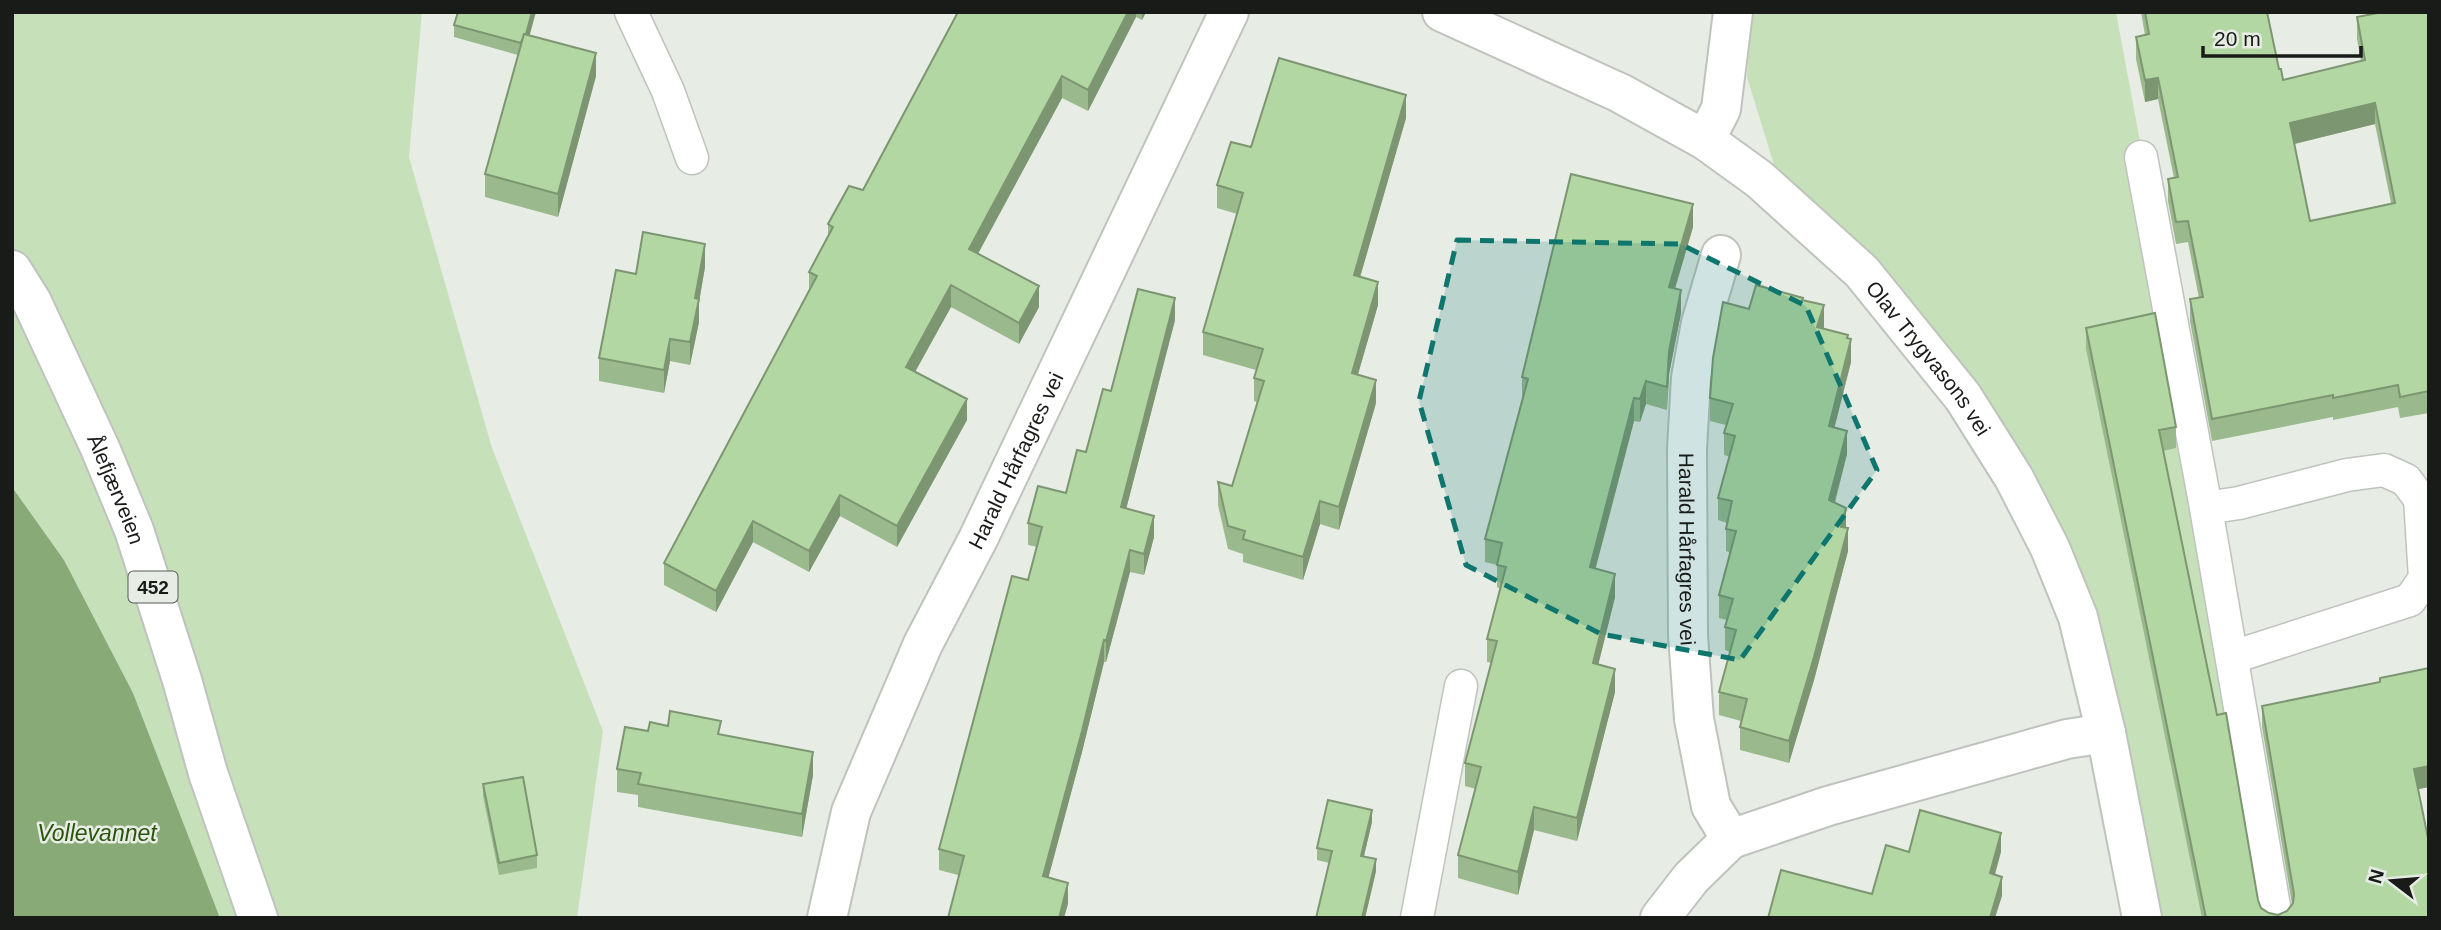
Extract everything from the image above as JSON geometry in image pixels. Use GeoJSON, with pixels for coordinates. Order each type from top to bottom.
{"type":"FeatureCollection","features":[{"type":"Feature","properties":{"kind":"street","name":"Harald Hårfagres vei"},"geometry":{"type":"LineString","coordinates":[[827,918],[850,812],[923,643],[978,539],[1229,12]]}},
{"type":"Feature","properties":{"kind":"street"},"geometry":{"type":"LineString","coordinates":[[1705,140],[1721,109],[1733,12]]}},
{"type":"Feature","properties":{"kind":"street","name":"Olav Trygvasons vei"},"geometry":{"type":"LineString","coordinates":[[1460,16],[1620,93],[1705,140],[1759,179],[1861,272],[1963,397],[2014,478],[2050,548],[2078,617],[2106,733],[2142,918]]}},
{"type":"Feature","properties":{"kind":"street","name":"Harald Hårfagres vei"},"geometry":{"type":"LineString","coordinates":[[1721,255],[1702,323],[1691,378],[1687,449],[1688,635],[1694,719],[1711,806],[1731,839]]}},
{"type":"Feature","properties":{"kind":"street","name":"Ålefjærveien"},"geometry":{"type":"LineString","coordinates":[[12,270],[43,327],[100,448],[134,530],[208,772],[258,918]]}},
{"type":"Feature","properties":{"kind":"street"},"geometry":{"type":"LineString","coordinates":[[1660,918],[1691,878],[1731,839],[1828,806],[2067,739],[2106,733]]}},
{"type":"Feature","properties":{"kind":"lane"},"geometry":{"type":"LineString","coordinates":[[631,12],[667,91],[692,158]]}},
{"type":"Feature","properties":{"kind":"lane"},"geometry":{"type":"LineString","coordinates":[[2141,157],[2233,657],[2276,918]]}},
{"type":"Feature","properties":{"kind":"lane"},"geometry":{"type":"LineString","coordinates":[[2206,508],[2239,503],[2347,475],[2384,470],[2406,480],[2420,499],[2426,578],[2410,600],[2233,657]]}},
{"type":"Feature","properties":{"kind":"lane"},"geometry":{"type":"LineString","coordinates":[[1417,918],[1461,686]]}},
{"type":"Feature","properties":{"kind":"highlighted area"},"geometry":{"type":"Polygon","coordinates":[[[1457,240],[1680,244],[1806,306],[1877,470],[1740,660],[1601,634],[1466,565],[1419,401],[1457,240]]]}},
{"type":"Feature","properties":{"kind":"shaded area"},"geometry":{"type":"Polygon","coordinates":[[[12,12],[422,12],[409,157],[492,448],[603,731],[577,918],[220,918],[133,693],[64,560],[12,487],[12,12]]]}},
{"type":"Feature","properties":{"kind":"shaded area"},"geometry":{"type":"Polygon","coordinates":[[[1751,12],[2116,12],[2284,918],[2160,918],[2011,454],[1795,233],[1747,77],[1751,12]]]}},
{"type":"Feature","properties":{"kind":"water","name":"Vollevannet"},"geometry":{"type":"Polygon","coordinates":[[[12,487],[64,560],[133,693],[220,918],[12,918],[12,487]]]}},
{"type":"Feature","properties":{"kind":"building"},"geometry":{"type":"Polygon","coordinates":[[[458,12],[532,12],[521,43],[454,25],[458,12]]]}},
{"type":"Feature","properties":{"kind":"building"},"geometry":{"type":"Polygon","coordinates":[[[958,12],[1128,12],[1088,90],[1062,76],[969,249],[1039,286],[1019,323],[951,285],[906,367],[967,399],[897,526],[840,495],[809,551],[753,521],[716,591],[664,563],[817,276],[809,272],[833,227],[828,224],[849,186],[863,190],[958,12]]]}},
{"type":"Feature","properties":{"kind":"building"},"geometry":{"type":"Polygon","coordinates":[[[2145,12],[2267,12],[2283,80],[2365,60],[2357,17],[2383,12],[2429,12],[2429,391],[2400,397],[2398,385],[2212,419],[2190,299],[2203,297],[2188,221],[2176,222],[2168,179],[2178,177],[2158,78],[2145,80],[2136,37],[2149,34],[2145,12]],[[2375,103],[2290,123],[2310,221],[2395,203],[2375,103]]]}},
{"type":"Feature","properties":{"kind":"building"},"geometry":{"type":"Polygon","coordinates":[[[524,34],[596,53],[558,194],[485,174],[524,34]]]}},
{"type":"Feature","properties":{"kind":"building"},"geometry":{"type":"Polygon","coordinates":[[[1279,58],[1406,95],[1354,275],[1378,282],[1352,373],[1376,380],[1339,507],[1320,501],[1303,557],[1243,539],[1245,531],[1228,526],[1218,482],[1232,486],[1264,381],[1254,378],[1263,349],[1203,332],[1243,193],[1217,185],[1231,142],[1251,147],[1279,58]]]}},
{"type":"Feature","properties":{"kind":"building"},"geometry":{"type":"Polygon","coordinates":[[[1571,174],[1693,204],[1669,287],[1681,290],[1669,351],[1667,387],[1646,381],[1640,399],[1634,398],[1590,567],[1615,574],[1593,663],[1615,669],[1577,818],[1534,807],[1518,872],[1458,855],[1481,767],[1465,763],[1497,641],[1487,639],[1506,567],[1497,565],[1502,543],[1485,539],[1528,379],[1522,377],[1571,174]]]}},
{"type":"Feature","properties":{"kind":"building"},"geometry":{"type":"Polygon","coordinates":[[[643,232],[705,244],[695,298],[699,299],[690,342],[670,339],[664,370],[599,358],[616,270],[636,274],[643,232]]]}},
{"type":"Feature","properties":{"kind":"building"},"geometry":{"type":"Polygon","coordinates":[[[1756,285],[1824,305],[1817,327],[1848,335],[1847,338],[1851,339],[1829,426],[1847,431],[1829,500],[1846,508],[1841,527],[1848,528],[1789,741],[1740,727],[1747,699],[1719,692],[1736,630],[1725,627],[1733,599],[1719,595],[1736,531],[1726,529],[1732,501],[1718,498],[1735,436],[1724,433],[1733,404],[1710,398],[1713,358],[1723,302],[1749,309],[1756,285]]]}},
{"type":"Feature","properties":{"kind":"building"},"geometry":{"type":"Polygon","coordinates":[[[1138,289],[1175,298],[1121,507],[1154,516],[1144,554],[1130,550],[1043,876],[1068,883],[1059,918],[948,918],[964,856],[939,849],[1012,576],[1028,580],[1042,527],[1028,523],[1038,486],[1066,493],[1077,450],[1086,452],[1103,389],[1111,391],[1138,289]]]}},
{"type":"Feature","properties":{"kind":"building"},"geometry":{"type":"Polygon","coordinates":[[[2155,313],[2176,427],[2159,430],[2217,715],[2226,713],[2261,908],[2278,915],[2287,911],[2293,903],[2294,894],[2262,706],[2380,682],[2380,678],[2429,668],[2429,766],[2414,769],[2429,843],[2429,918],[2206,918],[2086,328],[2155,313]]]}},
{"type":"Feature","properties":{"kind":"building"},"geometry":{"type":"Polygon","coordinates":[[[670,711],[721,721],[718,734],[813,752],[802,814],[638,784],[641,773],[617,769],[625,727],[648,731],[650,722],[668,726],[670,711]]]}},
{"type":"Feature","properties":{"kind":"building"},"geometry":{"type":"Polygon","coordinates":[[[523,777],[537,855],[499,863],[483,784],[523,777]]]}},
{"type":"Feature","properties":{"kind":"building"},"geometry":{"type":"Polygon","coordinates":[[[1328,800],[1372,810],[1361,856],[1376,859],[1362,918],[1316,918],[1332,851],[1317,848],[1328,800]]]}},
{"type":"Feature","properties":{"kind":"building"},"geometry":{"type":"Polygon","coordinates":[[[1920,810],[2001,833],[1990,873],[2002,877],[1990,918],[1768,918],[1781,870],[1872,894],[1886,845],[1909,852],[1920,810]]]}}]}
